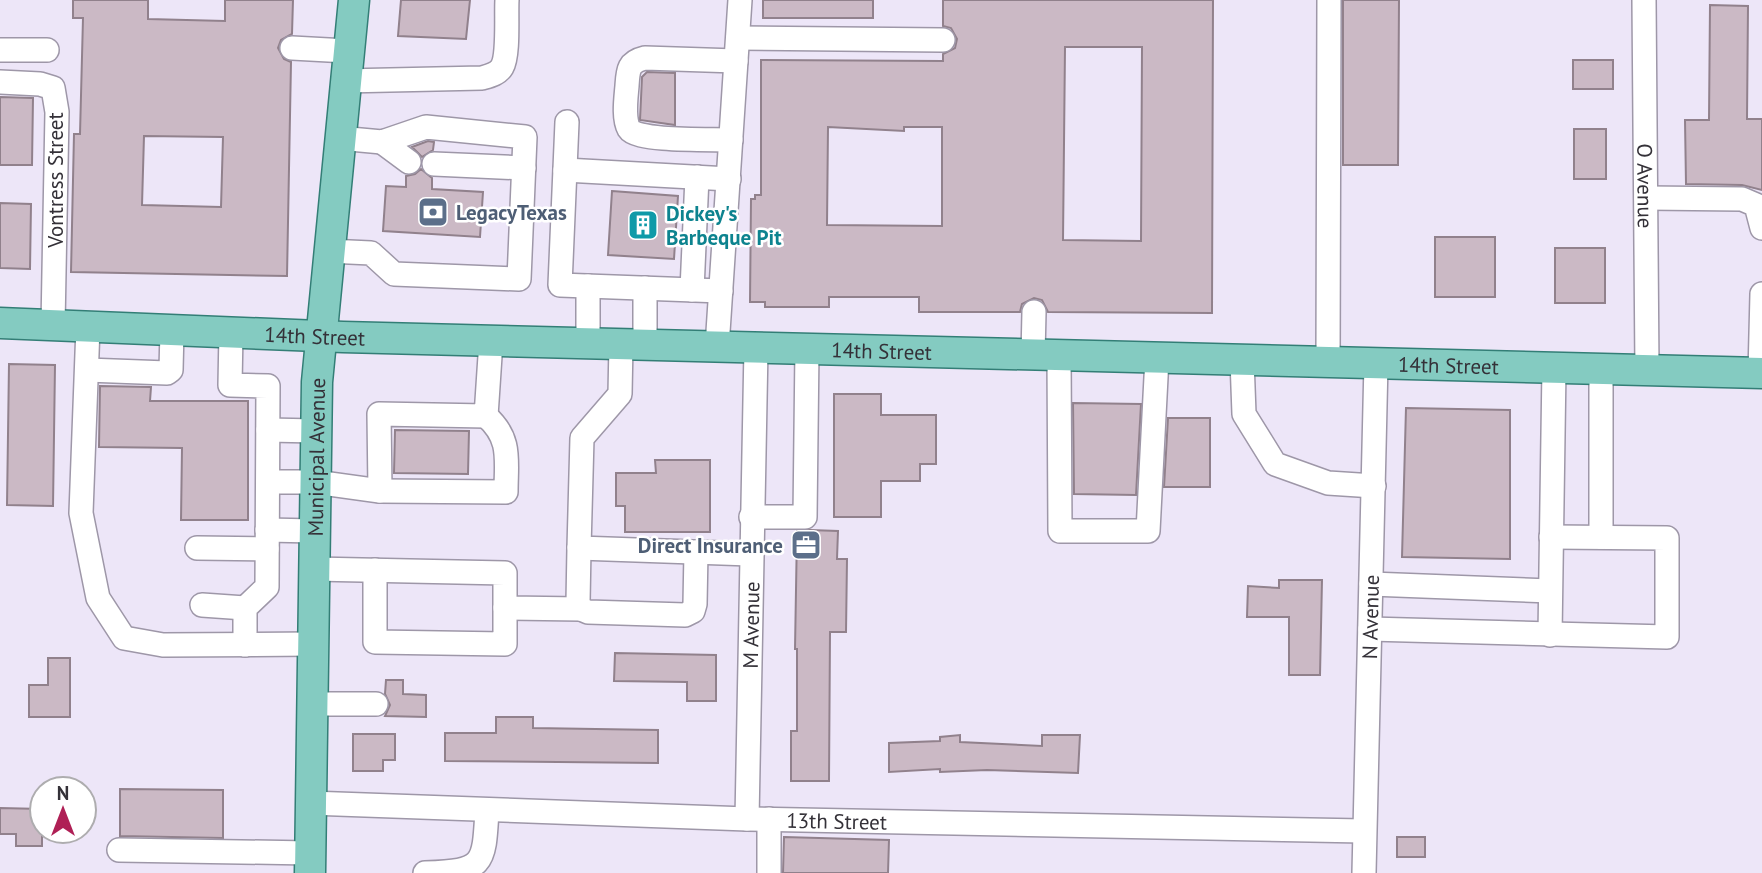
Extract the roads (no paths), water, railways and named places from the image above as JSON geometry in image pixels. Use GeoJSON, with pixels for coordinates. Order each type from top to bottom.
{"type":"FeatureCollection","features":[{"type":"Feature","properties":{"kind":"main road","name":"Municipal Avenue"},"geometry":{"type":"LineString","coordinates":[[310,863],[314,531],[320,336],[354,0]]}},
{"type":"Feature","properties":{"kind":"main road","name":"14th Street"},"geometry":{"type":"LineString","coordinates":[[0,323],[491,341],[1761,373]]}},
{"type":"Feature","properties":{"kind":"street"},"geometry":{"type":"LineString","coordinates":[[344,81],[482,78],[493,75],[502,67],[505,53],[507,0]]}},
{"type":"Feature","properties":{"kind":"street"},"geometry":{"type":"LineString","coordinates":[[717,346],[740,0]]}},
{"type":"Feature","properties":{"kind":"street"},"geometry":{"type":"LineString","coordinates":[[1328,362],[1329,0]]}},
{"type":"Feature","properties":{"kind":"street","name":"O Avenue"},"geometry":{"type":"LineString","coordinates":[[1644,0],[1647,370]]}},
{"type":"Feature","properties":{"kind":"street"},"geometry":{"type":"LineString","coordinates":[[731,140],[649,137],[633,133],[628,127],[625,105],[628,68],[634,61],[645,58],[737,50],[943,40]]}},
{"type":"Feature","properties":{"kind":"street"},"geometry":{"type":"LineString","coordinates":[[292,48],[347,51]]}},
{"type":"Feature","properties":{"kind":"street"},"geometry":{"type":"LineString","coordinates":[[0,50],[47,50]]}},
{"type":"Feature","properties":{"kind":"street","name":"Vontress Street"},"geometry":{"type":"LineString","coordinates":[[0,82],[40,84],[53,88],[57,111],[53,326]]}},
{"type":"Feature","properties":{"kind":"street"},"geometry":{"type":"LineString","coordinates":[[567,121],[561,285],[721,291]]}},
{"type":"Feature","properties":{"kind":"street"},"geometry":{"type":"LineString","coordinates":[[328,251],[371,253],[394,274],[519,279],[525,137],[426,127],[382,142],[339,138]]}},
{"type":"Feature","properties":{"kind":"street"},"geometry":{"type":"LineString","coordinates":[[382,142],[408,162]]}},
{"type":"Feature","properties":{"kind":"street"},"geometry":{"type":"LineString","coordinates":[[434,164],[523,168]]}},
{"type":"Feature","properties":{"kind":"street"},"geometry":{"type":"LineString","coordinates":[[565,170],[729,179]]}},
{"type":"Feature","properties":{"kind":"street"},"geometry":{"type":"LineString","coordinates":[[692,290],[697,177]]}},
{"type":"Feature","properties":{"kind":"street"},"geometry":{"type":"LineString","coordinates":[[1646,198],[1742,199],[1756,205],[1762,228]]}},
{"type":"Feature","properties":{"kind":"street"},"geometry":{"type":"LineString","coordinates":[[589,286],[589,343]]}},
{"type":"Feature","properties":{"kind":"street"},"geometry":{"type":"LineString","coordinates":[[581,609],[578,602],[582,438],[620,394],[645,288]]}},
{"type":"Feature","properties":{"kind":"street"},"geometry":{"type":"LineString","coordinates":[[1761,373],[1762,294]]}},
{"type":"Feature","properties":{"kind":"street"},"geometry":{"type":"LineString","coordinates":[[1034,312],[1046,355],[1059,531],[1148,531],[1157,358]]}},
{"type":"Feature","properties":{"kind":"street"},"geometry":{"type":"LineString","coordinates":[[89,327],[81,513],[98,598],[124,638],[163,645],[313,644]]}},
{"type":"Feature","properties":{"kind":"street"},"geometry":{"type":"LineString","coordinates":[[87,370],[167,373],[170,370],[172,330]]}},
{"type":"Feature","properties":{"kind":"street"},"geometry":{"type":"LineString","coordinates":[[231,332],[230,385],[268,386],[267,587],[245,608],[245,645]]}},
{"type":"Feature","properties":{"kind":"street"},"geometry":{"type":"LineString","coordinates":[[486,416],[491,341]]}},
{"type":"Feature","properties":{"kind":"street","name":"M Avenue"},"geometry":{"type":"LineString","coordinates":[[756,348],[750,554],[758,819],[769,873]]}},
{"type":"Feature","properties":{"kind":"street"},"geometry":{"type":"LineString","coordinates":[[751,517],[805,517],[807,349]]}},
{"type":"Feature","properties":{"kind":"street"},"geometry":{"type":"LineString","coordinates":[[1242,360],[1244,414],[1275,464],[1328,483],[1374,486]]}},
{"type":"Feature","properties":{"kind":"street","name":"N Avenue"},"geometry":{"type":"LineString","coordinates":[[1364,873],[1376,363]]}},
{"type":"Feature","properties":{"kind":"street"},"geometry":{"type":"LineString","coordinates":[[1550,635],[1554,368]]}},
{"type":"Feature","properties":{"kind":"street"},"geometry":{"type":"LineString","coordinates":[[1601,369],[1601,537]]}},
{"type":"Feature","properties":{"kind":"street"},"geometry":{"type":"LineString","coordinates":[[268,482],[315,482],[380,491],[506,492],[506,441],[500,428],[486,416],[379,414],[380,491]]}},
{"type":"Feature","properties":{"kind":"street"},"geometry":{"type":"LineString","coordinates":[[268,430],[316,431]]}},
{"type":"Feature","properties":{"kind":"street"},"geometry":{"type":"LineString","coordinates":[[197,548],[314,531]]}},
{"type":"Feature","properties":{"kind":"street"},"geometry":{"type":"LineString","coordinates":[[1370,629],[1667,637],[1667,538],[1551,537]]}},
{"type":"Feature","properties":{"kind":"street"},"geometry":{"type":"LineString","coordinates":[[579,548],[750,554]]}},
{"type":"Feature","properties":{"kind":"street"},"geometry":{"type":"LineString","coordinates":[[505,608],[685,615],[692,611],[695,604],[696,552]]}},
{"type":"Feature","properties":{"kind":"street"},"geometry":{"type":"LineString","coordinates":[[314,569],[375,570],[505,573],[505,644],[375,642],[375,570]]}},
{"type":"Feature","properties":{"kind":"street"},"geometry":{"type":"LineString","coordinates":[[1371,584],[1550,591]]}},
{"type":"Feature","properties":{"kind":"street"},"geometry":{"type":"LineString","coordinates":[[202,605],[245,608]]}},
{"type":"Feature","properties":{"kind":"street"},"geometry":{"type":"LineString","coordinates":[[312,704],[376,704]]}},
{"type":"Feature","properties":{"kind":"street","name":"13th Street"},"geometry":{"type":"LineString","coordinates":[[310,803],[758,819],[1363,831]]}},
{"type":"Feature","properties":{"kind":"street"},"geometry":{"type":"LineString","coordinates":[[425,873],[452,872],[478,863],[484,853],[487,810]]}},
{"type":"Feature","properties":{"kind":"street"},"geometry":{"type":"LineString","coordinates":[[119,850],[310,863]]}},
{"type":"Feature","properties":{"kind":"place","name":"LegacyTexas"},"geometry":{"type":"Point","coordinates":[433,212]}},
{"type":"Feature","properties":{"kind":"place","name":"Dickey's Barbeque Pit"},"geometry":{"type":"Point","coordinates":[643,225]}},
{"type":"Feature","properties":{"kind":"place","name":"Direct Insurance"},"geometry":{"type":"Point","coordinates":[806,545]}}]}
